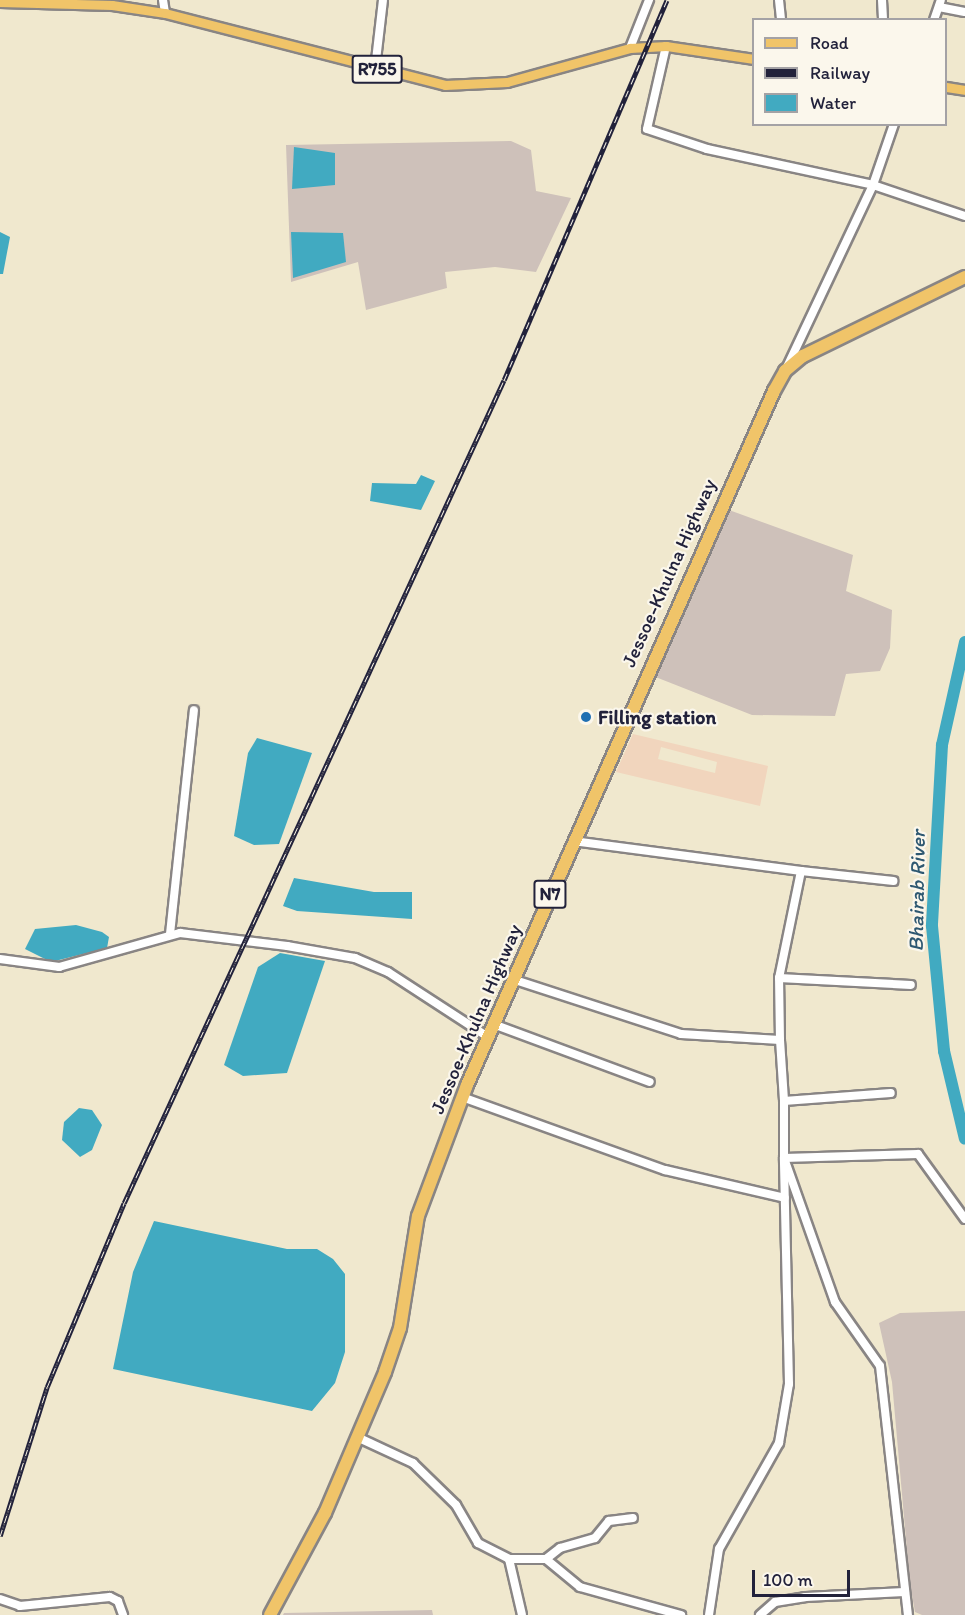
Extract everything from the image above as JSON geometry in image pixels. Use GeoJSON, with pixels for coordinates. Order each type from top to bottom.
{"type":"FeatureCollection","features":[{"type":"Feature","properties":{"kind":"highway"},"geometry":{"type":"LineString","coordinates":[[785,371],[851,330],[965,277]]}},
{"type":"Feature","properties":{"kind":"highway","name":"Jessoe-Khulna Highway"},"geometry":{"type":"LineString","coordinates":[[270,1615],[357,1437],[400,1328],[418,1216],[462,1097],[571,841],[785,371]]}},
{"type":"Feature","properties":{"kind":"main road","name":"R755"},"geometry":{"type":"LineString","coordinates":[[0,2],[112,5],[165,13],[430,83],[489,85],[630,48],[666,46],[752,59]]}},
{"type":"Feature","properties":{"kind":"main road"},"geometry":{"type":"LineString","coordinates":[[947,87],[965,90]]}},
{"type":"Feature","properties":{"kind":"street"},"geometry":{"type":"LineString","coordinates":[[163,0],[165,13]]}},
{"type":"Feature","properties":{"kind":"street"},"geometry":{"type":"LineString","coordinates":[[375,69],[383,0]]}},
{"type":"Feature","properties":{"kind":"street"},"geometry":{"type":"LineString","coordinates":[[630,48],[649,0]]}},
{"type":"Feature","properties":{"kind":"street"},"geometry":{"type":"LineString","coordinates":[[780,0],[781,18]]}},
{"type":"Feature","properties":{"kind":"street"},"geometry":{"type":"LineString","coordinates":[[882,0],[883,18]]}},
{"type":"Feature","properties":{"kind":"street"},"geometry":{"type":"LineString","coordinates":[[935,18],[940,3],[965,12]]}},
{"type":"Feature","properties":{"kind":"street"},"geometry":{"type":"LineString","coordinates":[[666,46],[648,129],[707,149],[873,185],[965,216]]}},
{"type":"Feature","properties":{"kind":"street"},"geometry":{"type":"LineString","coordinates":[[785,371],[873,185],[893,126]]}},
{"type":"Feature","properties":{"kind":"street"},"geometry":{"type":"LineString","coordinates":[[170,934],[194,711]]}},
{"type":"Feature","properties":{"kind":"street"},"geometry":{"type":"LineString","coordinates":[[571,841],[893,880]]}},
{"type":"Feature","properties":{"kind":"street"},"geometry":{"type":"LineString","coordinates":[[709,1615],[719,1549],[779,1443],[789,1384],[784,1101],[779,978],[801,870]]}},
{"type":"Feature","properties":{"kind":"street"},"geometry":{"type":"LineString","coordinates":[[0,959],[59,967],[170,934],[356,958],[388,972],[488,1037]]}},
{"type":"Feature","properties":{"kind":"street"},"geometry":{"type":"LineString","coordinates":[[779,978],[911,985]]}},
{"type":"Feature","properties":{"kind":"street"},"geometry":{"type":"LineString","coordinates":[[512,979],[681,1034],[780,1040]]}},
{"type":"Feature","properties":{"kind":"street"},"geometry":{"type":"LineString","coordinates":[[493,1024],[650,1082]]}},
{"type":"Feature","properties":{"kind":"street"},"geometry":{"type":"LineString","coordinates":[[784,1101],[891,1093]]}},
{"type":"Feature","properties":{"kind":"street"},"geometry":{"type":"LineString","coordinates":[[462,1097],[665,1170],[785,1198]]}},
{"type":"Feature","properties":{"kind":"street"},"geometry":{"type":"LineString","coordinates":[[784,1158],[918,1154],[965,1219]]}},
{"type":"Feature","properties":{"kind":"street"},"geometry":{"type":"LineString","coordinates":[[784,1158],[835,1302],[880,1366],[908,1615]]}},
{"type":"Feature","properties":{"kind":"street"},"geometry":{"type":"LineString","coordinates":[[357,1437],[413,1463],[456,1505],[478,1543],[508,1559],[546,1559],[560,1548],[595,1538],[609,1521],[633,1518]]}},
{"type":"Feature","properties":{"kind":"street"},"geometry":{"type":"LineString","coordinates":[[508,1559],[522,1615]]}},
{"type":"Feature","properties":{"kind":"street"},"geometry":{"type":"LineString","coordinates":[[546,1559],[580,1587],[681,1615]]}},
{"type":"Feature","properties":{"kind":"street"},"geometry":{"type":"LineString","coordinates":[[760,1615],[775,1602],[905,1592]]}},
{"type":"Feature","properties":{"kind":"street"},"geometry":{"type":"LineString","coordinates":[[0,1599],[20,1606],[110,1597],[118,1601],[123,1615]]}},
{"type":"Feature","properties":{"kind":"shaded area"},"geometry":{"type":"Polygon","coordinates":[[[511,141],[531,150],[536,191],[571,198],[536,272],[495,267],[445,272],[447,288],[366,310],[358,262],[291,282],[286,145],[511,141]]]}},
{"type":"Feature","properties":{"kind":"shaded area"},"geometry":{"type":"Polygon","coordinates":[[[729,510],[853,555],[846,591],[892,610],[890,648],[880,671],[846,674],[835,716],[752,715],[653,676],[729,510]]]}},
{"type":"Feature","properties":{"kind":"shaded area"},"geometry":{"type":"Polygon","coordinates":[[[633,734],[768,766],[760,806],[616,772],[633,734]],[[661,747],[658,759],[715,773],[717,762],[661,747]]]}},
{"type":"Feature","properties":{"kind":"shaded area"},"geometry":{"type":"Polygon","coordinates":[[[965,1311],[965,1615],[922,1615],[915,1612],[910,1584],[892,1382],[879,1323],[900,1313],[965,1311]]]}},
{"type":"Feature","properties":{"kind":"shaded area"},"geometry":{"type":"Polygon","coordinates":[[[432,1610],[433,1615],[283,1615],[284,1613],[432,1610]]]}},
{"type":"Feature","properties":{"kind":"water"},"geometry":{"type":"Polygon","coordinates":[[[294,147],[335,153],[335,185],[292,189],[294,147]]]}},
{"type":"Feature","properties":{"kind":"water"},"geometry":{"type":"Polygon","coordinates":[[[0,232],[10,237],[3,274],[0,274],[0,232]]]}},
{"type":"Feature","properties":{"kind":"water"},"geometry":{"type":"Polygon","coordinates":[[[291,232],[343,233],[346,262],[293,278],[291,232]]]}},
{"type":"Feature","properties":{"kind":"water"},"geometry":{"type":"Polygon","coordinates":[[[421,475],[435,481],[421,510],[370,501],[372,483],[416,484],[421,475]]]}},
{"type":"Feature","properties":{"kind":"water"},"geometry":{"type":"Polygon","coordinates":[[[257,738],[312,753],[279,844],[254,845],[234,836],[248,753],[257,738]]]}},
{"type":"Feature","properties":{"kind":"water"},"geometry":{"type":"Polygon","coordinates":[[[294,878],[374,892],[412,892],[412,919],[297,911],[283,906],[294,878]]]}},
{"type":"Feature","properties":{"kind":"water"},"geometry":{"type":"Polygon","coordinates":[[[76,925],[102,932],[109,937],[107,948],[51,962],[25,949],[35,929],[76,925]]]}},
{"type":"Feature","properties":{"kind":"water"},"geometry":{"type":"Polygon","coordinates":[[[280,953],[325,961],[287,1073],[243,1076],[224,1065],[258,967],[280,953]]]}},
{"type":"Feature","properties":{"kind":"water"},"geometry":{"type":"Polygon","coordinates":[[[79,1108],[92,1110],[102,1125],[92,1150],[80,1157],[62,1140],[64,1122],[79,1108]]]}},
{"type":"Feature","properties":{"kind":"water"},"geometry":{"type":"Polygon","coordinates":[[[154,1221],[287,1249],[317,1249],[333,1259],[345,1274],[345,1352],[335,1383],[312,1411],[113,1369],[133,1272],[154,1221]]]}},
{"type":"Feature","properties":{"kind":"waterway","name":"Bhairab River"},"geometry":{"type":"LineString","coordinates":[[965,642],[942,745],[932,926],[944,1051],[965,1139]]}},
{"type":"Feature","properties":{"kind":"railway"},"geometry":{"type":"LineString","coordinates":[[0,1536],[47,1387],[124,1203],[504,380],[667,0]]}},
{"type":"Feature","properties":{"kind":"place","name":"Filling station"},"geometry":{"type":"Point","coordinates":[586,717]}}]}
